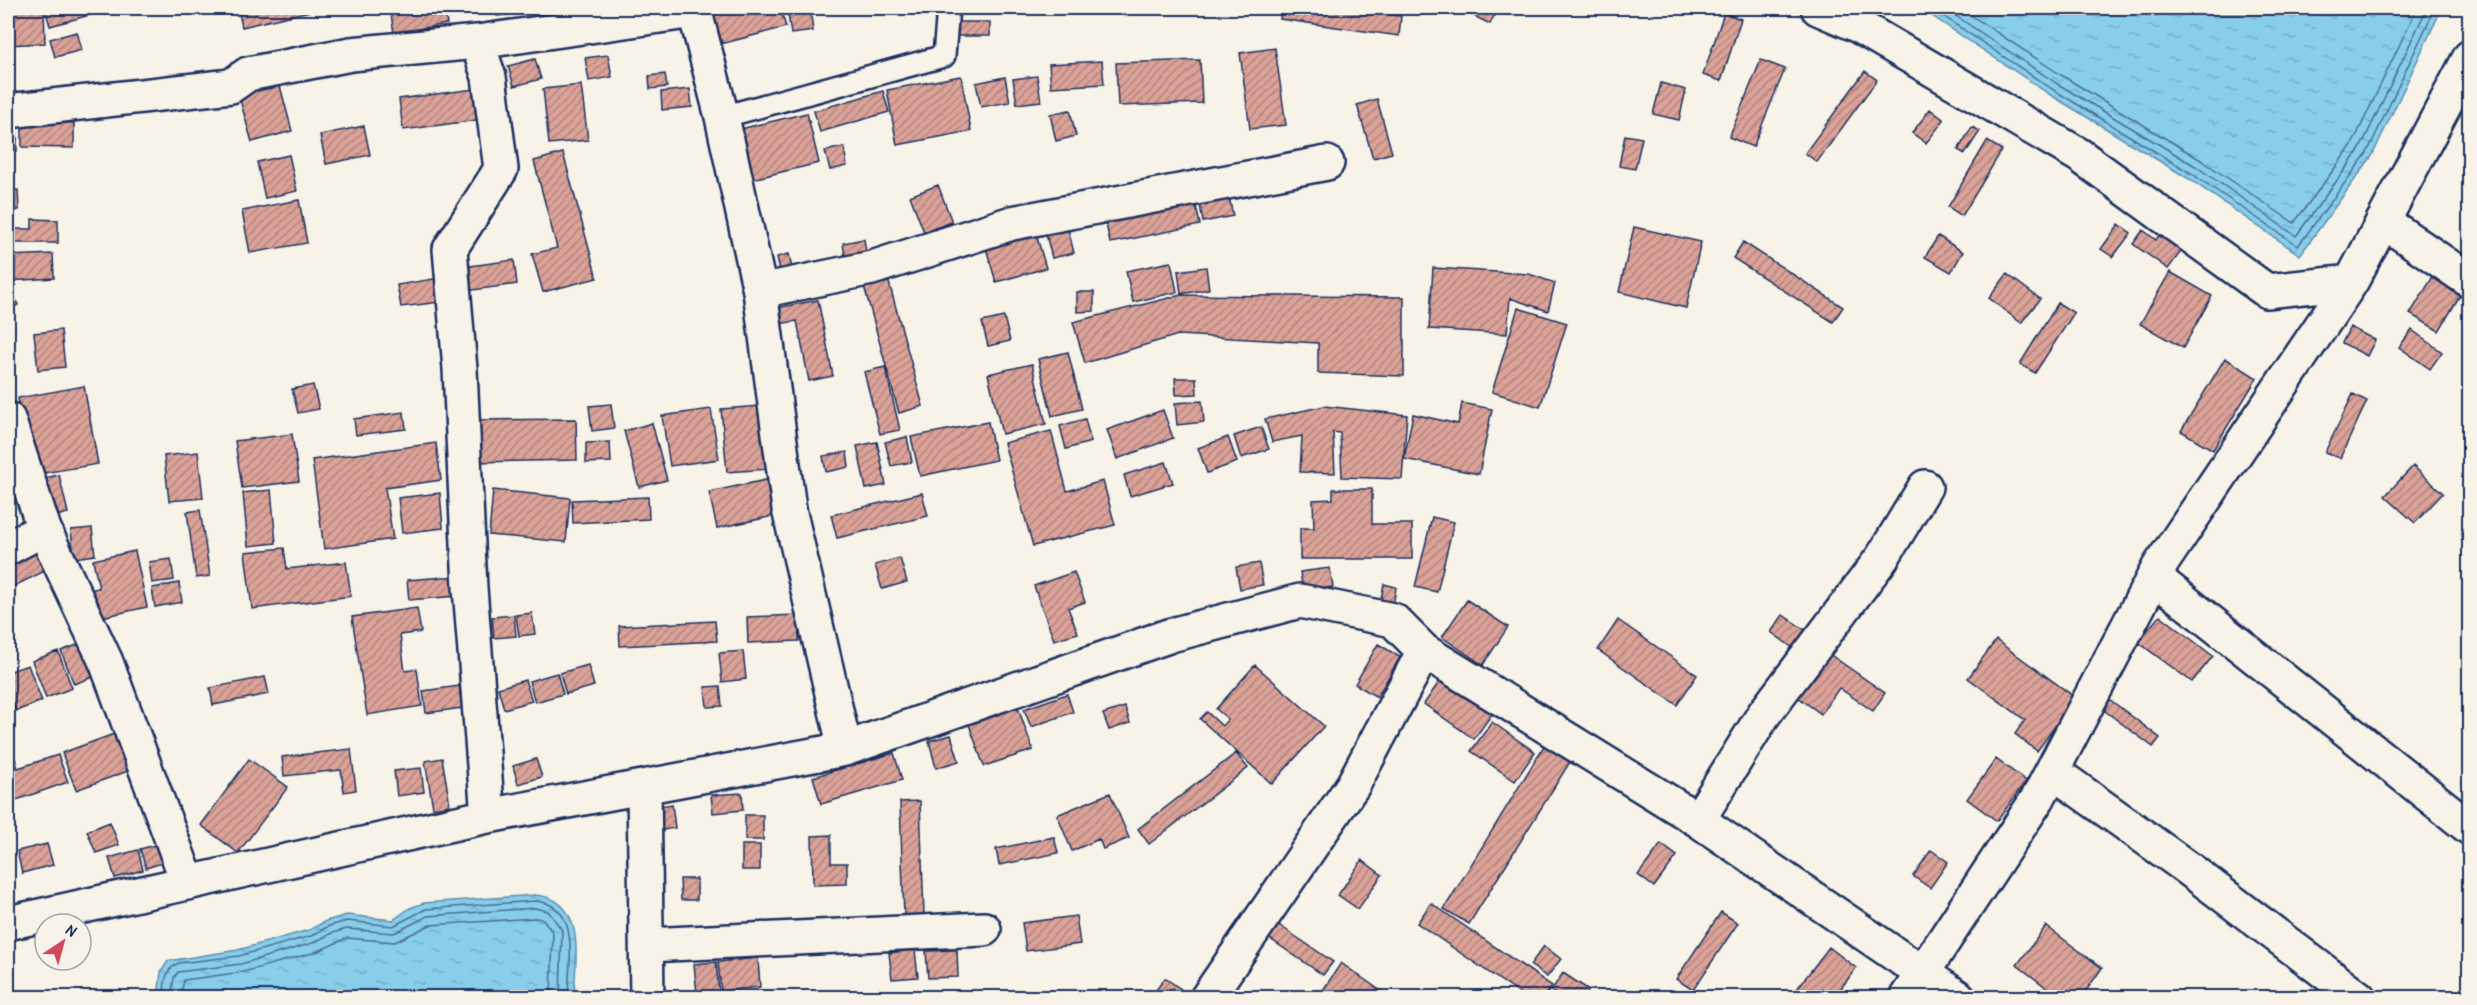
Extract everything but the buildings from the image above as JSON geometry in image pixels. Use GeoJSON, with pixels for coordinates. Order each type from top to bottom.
{"type":"FeatureCollection","features":[{"type":"Feature","properties":{"kind":"street"},"geometry":{"type":"LineString","coordinates":[[1818,8],[1855,24],[2079,155],[2267,291],[2351,282]]}},
{"type":"Feature","properties":{"kind":"street"},"geometry":{"type":"LineString","coordinates":[[8,111],[231,86],[248,74],[351,54],[477,42],[694,9],[722,117],[760,291],[789,509],[845,749]]}},
{"type":"Feature","properties":{"kind":"street"},"geometry":{"type":"LineString","coordinates":[[477,42],[489,77],[501,169],[450,249],[459,369],[470,588],[488,816]]}},
{"type":"Feature","properties":{"kind":"street"},"geometry":{"type":"LineString","coordinates":[[1914,985],[2038,798],[2154,577],[2351,282],[2469,57]]}},
{"type":"Feature","properties":{"kind":"street"},"geometry":{"type":"LineString","coordinates":[[760,291],[872,268],[1012,223],[1328,163]]}},
{"type":"Feature","properties":{"kind":"street"},"geometry":{"type":"LineString","coordinates":[[2383,221],[2469,281]]}},
{"type":"Feature","properties":{"kind":"street"},"geometry":{"type":"LineString","coordinates":[[8,419],[44,529],[106,662],[188,883]]}},
{"type":"Feature","properties":{"kind":"street"},"geometry":{"type":"LineString","coordinates":[[1698,820],[1764,714],[1882,558],[1925,487]]}},
{"type":"Feature","properties":{"kind":"street"},"geometry":{"type":"LineString","coordinates":[[8,548],[44,529]]}},
{"type":"Feature","properties":{"kind":"street"},"geometry":{"type":"LineString","coordinates":[[2154,577],[2469,828]]}},
{"type":"Feature","properties":{"kind":"street"},"geometry":{"type":"LineString","coordinates":[[8,923],[488,816],[845,749],[1171,636],[1300,601],[1393,620],[1424,651],[1698,820],[1914,985],[1959,998]]}},
{"type":"Feature","properties":{"kind":"street"},"geometry":{"type":"LineString","coordinates":[[1212,996],[1353,785],[1424,651]]}},
{"type":"Feature","properties":{"kind":"street"},"geometry":{"type":"LineString","coordinates":[[2052,771],[2189,869],[2359,998]]}},
{"type":"Feature","properties":{"kind":"street"},"geometry":{"type":"LineString","coordinates":[[644,787],[647,998]]}},
{"type":"Feature","properties":{"kind":"street"},"geometry":{"type":"LineString","coordinates":[[648,945],[984,929]]}},
{"type":"Feature","properties":{"kind":"lane"},"geometry":{"type":"LineString","coordinates":[[722,117],[944,56],[948,8]]}},
{"type":"Feature","properties":{"kind":"water"},"geometry":{"type":"Polygon","coordinates":[[[1920,8],[2442,8],[2372,156],[2300,255],[2189,179],[2049,94],[1920,8]]]}},
{"type":"Feature","properties":{"kind":"water"},"geometry":{"type":"Polygon","coordinates":[[[535,895],[552,899],[564,907],[571,919],[576,950],[574,997],[158,997],[161,972],[168,961],[238,950],[309,930],[326,921],[347,915],[393,920],[410,908],[424,903],[535,895]]]}}]}
